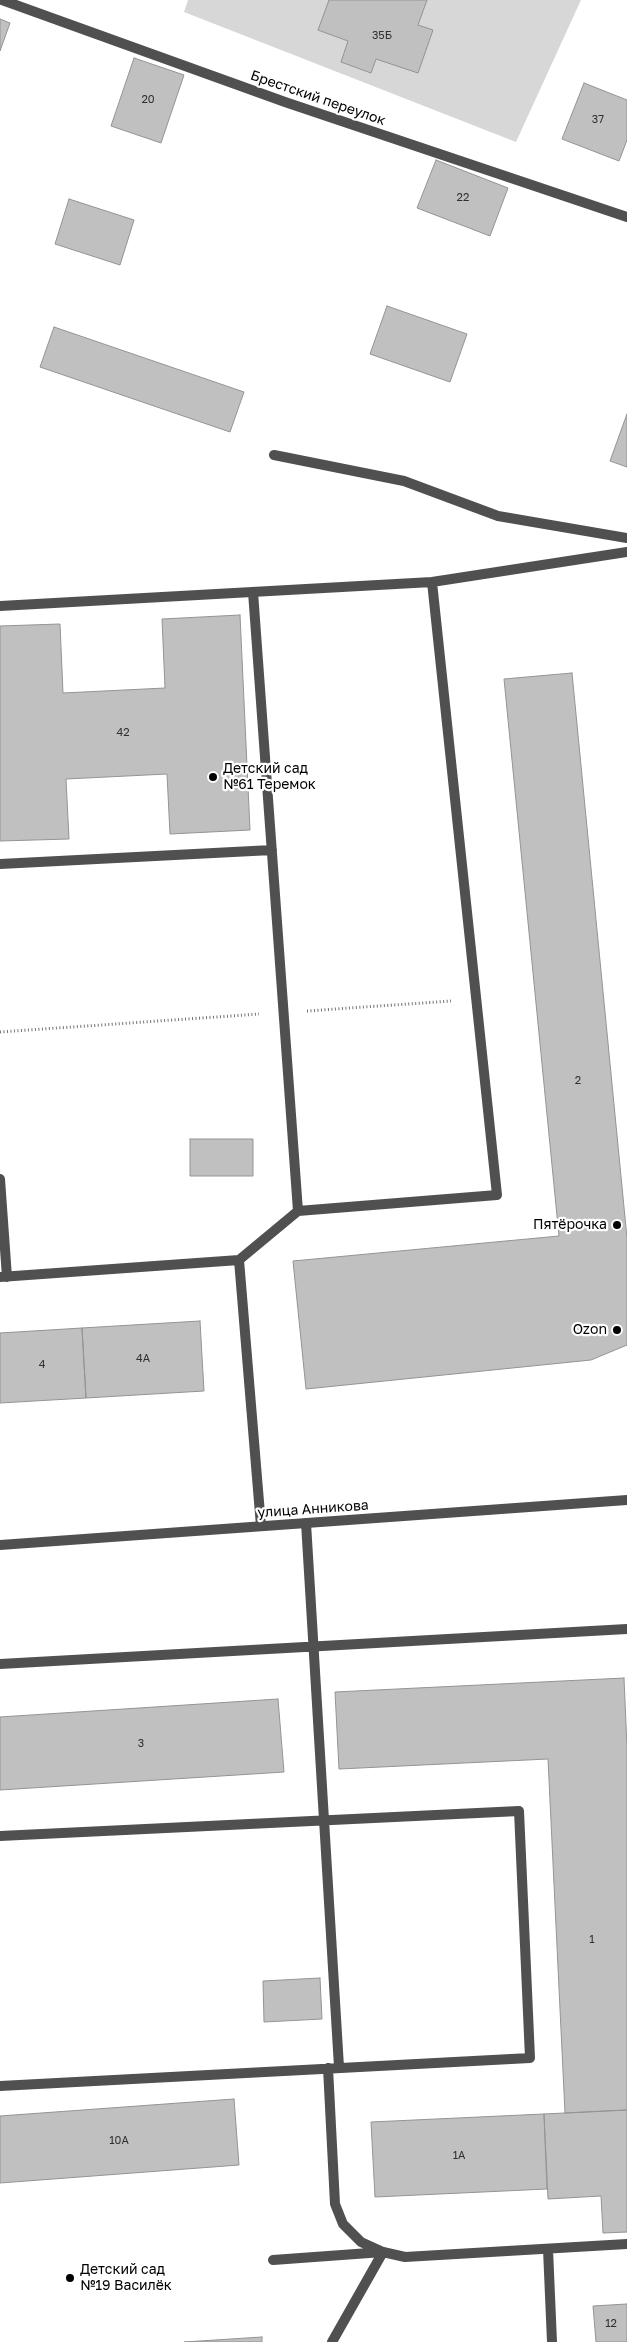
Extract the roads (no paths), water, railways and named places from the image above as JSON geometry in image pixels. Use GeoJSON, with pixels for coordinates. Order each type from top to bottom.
{"type":"FeatureCollection","features":[{"type":"Feature","properties":{"kind":"street","name":"Брестский переулок"},"geometry":{"type":"LineString","coordinates":[[2,0],[286,102],[627,217]]}},
{"type":"Feature","properties":{"kind":"street"},"geometry":{"type":"LineString","coordinates":[[274,455],[404,481],[498,516],[627,538]]}},
{"type":"Feature","properties":{"kind":"street"},"geometry":{"type":"LineString","coordinates":[[0,606],[432,582],[627,552]]}},
{"type":"Feature","properties":{"kind":"street"},"geometry":{"type":"LineString","coordinates":[[0,1179],[4,1277],[239,1260],[298,1211],[497,1195],[432,582]]}},
{"type":"Feature","properties":{"kind":"street"},"geometry":{"type":"LineString","coordinates":[[253,592],[298,1211]]}},
{"type":"Feature","properties":{"kind":"street"},"geometry":{"type":"LineString","coordinates":[[0,864],[272,850]]}},
{"type":"Feature","properties":{"kind":"street"},"geometry":{"type":"LineString","coordinates":[[239,1260],[261,1526]]}},
{"type":"Feature","properties":{"kind":"street","name":"улица Анникова"},"geometry":{"type":"LineString","coordinates":[[0,1544],[627,1500]]}},
{"type":"Feature","properties":{"kind":"street"},"geometry":{"type":"LineString","coordinates":[[306,1523],[339,2067]]}},
{"type":"Feature","properties":{"kind":"street"},"geometry":{"type":"LineString","coordinates":[[0,1664],[627,1629]]}},
{"type":"Feature","properties":{"kind":"street"},"geometry":{"type":"LineString","coordinates":[[0,1836],[519,1811],[530,2058],[0,2086]]}},
{"type":"Feature","properties":{"kind":"street"},"geometry":{"type":"LineString","coordinates":[[328,2068],[335,2204],[342,2224],[360,2242],[383,2252],[404,2257],[627,2244]]}},
{"type":"Feature","properties":{"kind":"street"},"geometry":{"type":"LineString","coordinates":[[548,2249],[552,2342]]}},
{"type":"Feature","properties":{"kind":"street"},"geometry":{"type":"LineString","coordinates":[[273,2260],[383,2252]]}},
{"type":"Feature","properties":{"kind":"street"},"geometry":{"type":"LineString","coordinates":[[332,2342],[383,2252]]}},
{"type":"Feature","properties":{"kind":"place","name":"Детский сад №61 Теремок"},"geometry":{"type":"Point","coordinates":[213,777]}},
{"type":"Feature","properties":{"kind":"place","name":"Пятёрочка"},"geometry":{"type":"Point","coordinates":[617,1225]}},
{"type":"Feature","properties":{"kind":"place","name":"Ozon"},"geometry":{"type":"Point","coordinates":[617,1330]}},
{"type":"Feature","properties":{"kind":"place","name":"Детский сад №19 Василёк"},"geometry":{"type":"Point","coordinates":[70,2278]}}]}
